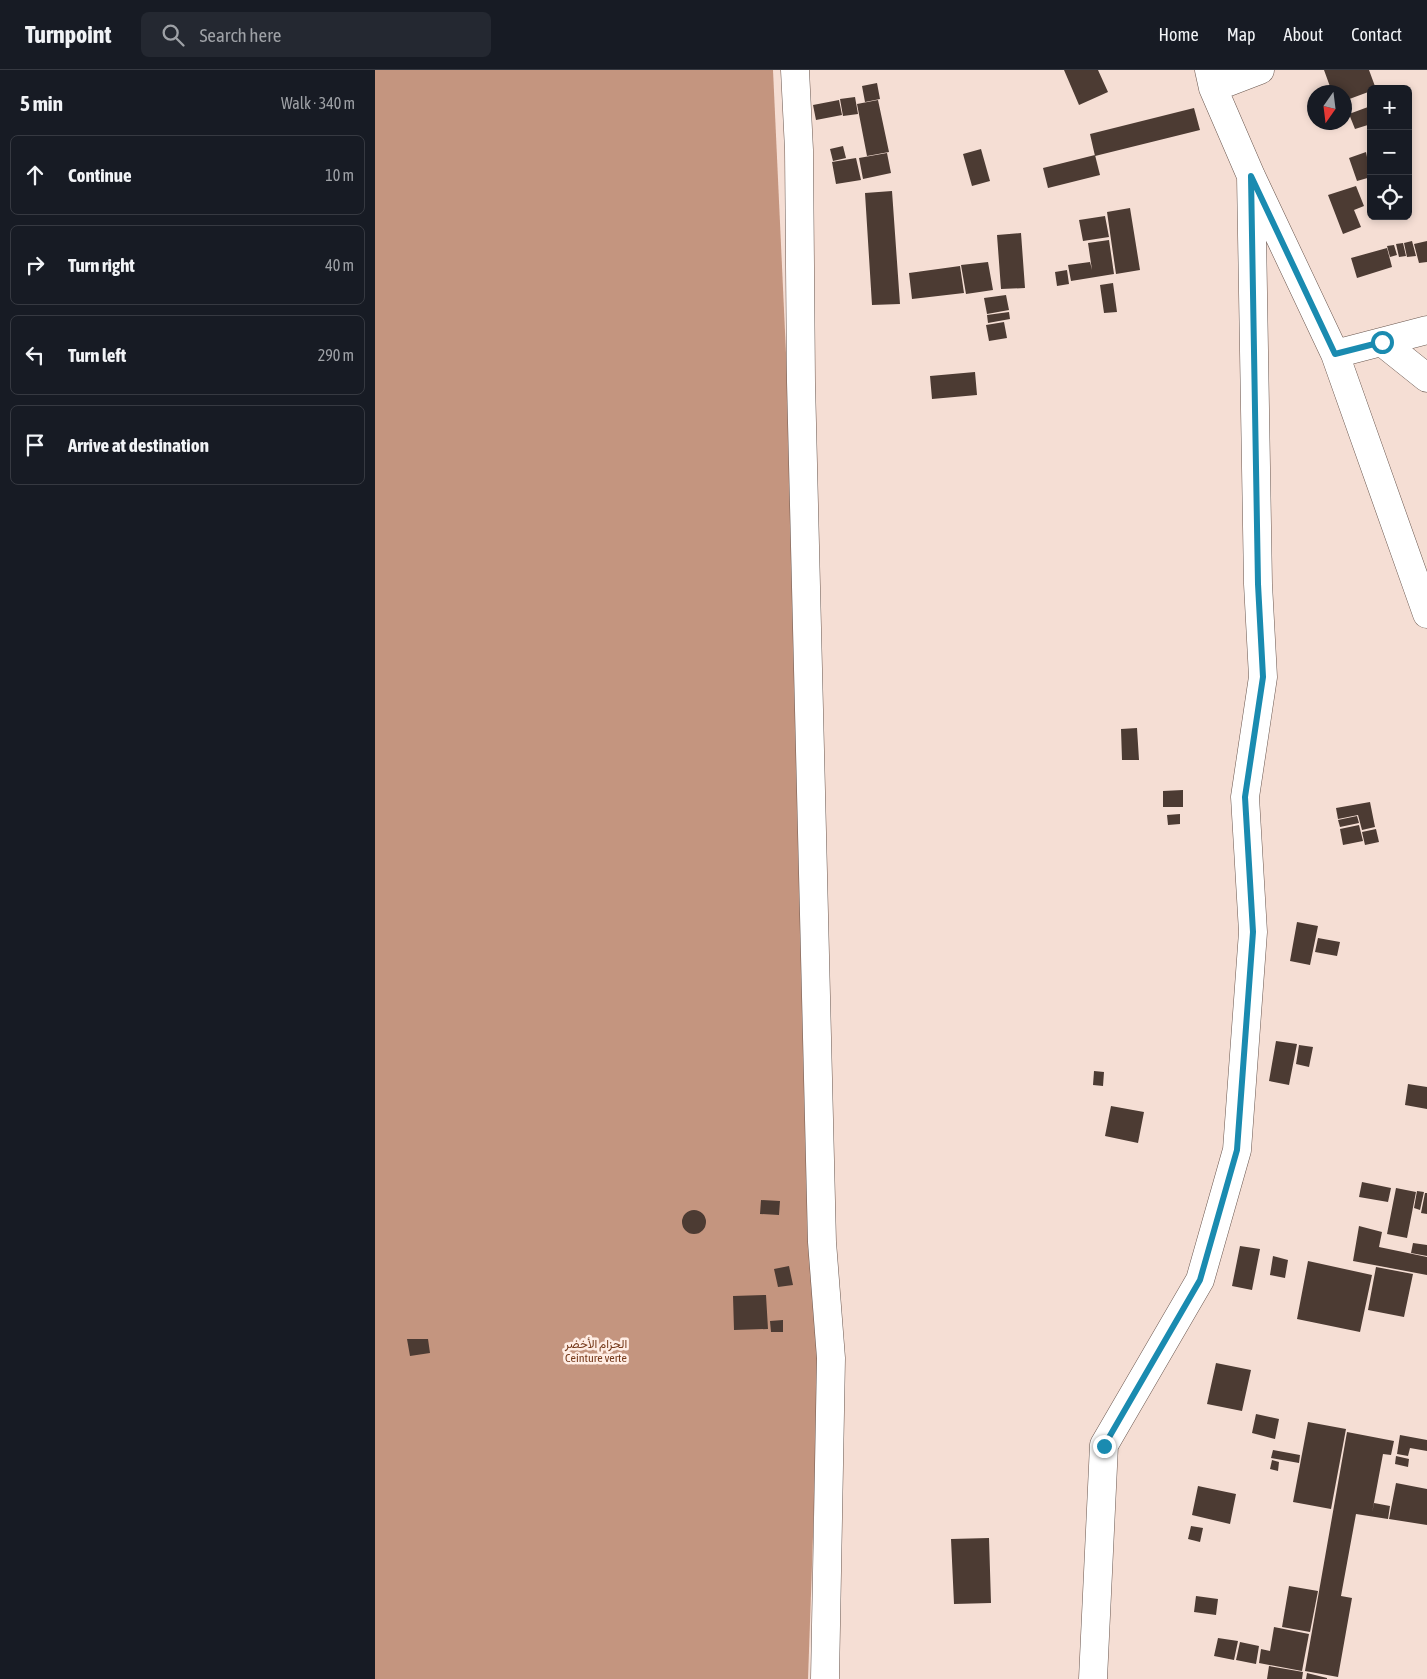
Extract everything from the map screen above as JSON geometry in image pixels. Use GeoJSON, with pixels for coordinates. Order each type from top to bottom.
{"type":"FeatureCollection","features":[{"type":"Feature","properties":{"kind":"street"},"geometry":{"type":"LineString","coordinates":[[795,70],[799,150],[801,382],[822,1242],[831,1358],[825,1679]]}},
{"type":"Feature","properties":{"kind":"street"},"geometry":{"type":"LineString","coordinates":[[1259,70],[1211,79],[1251,176],[1335,354],[1427,614]]}},
{"type":"Feature","properties":{"kind":"street"},"geometry":{"type":"LineString","coordinates":[[1093,1679],[1104,1446],[1200,1280],[1237,1150],[1253,932],[1245,797],[1263,677],[1258,584],[1251,176]]}},
{"type":"Feature","properties":{"kind":"street"},"geometry":{"type":"LineString","coordinates":[[1335,354],[1427,330]]}},
{"type":"Feature","properties":{"kind":"street"},"geometry":{"type":"LineString","coordinates":[[1382,342],[1427,378]]}},
{"type":"Feature","properties":{"kind":"green space","name":"الحزام الأخضر Ceinture verte"},"geometry":{"type":"Polygon","coordinates":[[[375,70],[773,70],[799,637],[818,1394],[808,1679],[375,1679],[375,70]]]}},
{"type":"Feature","properties":{"kind":"building"},"geometry":{"type":"Polygon","coordinates":[[[1064,70],[1098,70],[1108,92],[1079,105],[1064,70]]]}},
{"type":"Feature","properties":{"kind":"building"},"geometry":{"type":"Polygon","coordinates":[[[1324,70],[1369,70],[1375,85],[1367,85],[1367,92],[1352,98],[1352,85],[1329,85],[1324,70]]]}},
{"type":"Feature","properties":{"kind":"building"},"geometry":{"type":"Polygon","coordinates":[[[877,83],[880,99],[865,102],[862,86],[877,83]]]}},
{"type":"Feature","properties":{"kind":"building"},"geometry":{"type":"Polygon","coordinates":[[[855,97],[858,114],[843,116],[840,99],[855,97]]]}},
{"type":"Feature","properties":{"kind":"building"},"geometry":{"type":"Polygon","coordinates":[[[839,100],[842,115],[816,120],[813,105],[839,100]]]}},
{"type":"Feature","properties":{"kind":"building"},"geometry":{"type":"Polygon","coordinates":[[[878,100],[889,152],[867,156],[857,104],[878,100]]]}},
{"type":"Feature","properties":{"kind":"building"},"geometry":{"type":"Polygon","coordinates":[[[1367,107],[1367,125],[1355,129],[1352,122],[1352,113],[1367,107]]]}},
{"type":"Feature","properties":{"kind":"building"},"geometry":{"type":"Polygon","coordinates":[[[1194,108],[1200,130],[1095,156],[1090,134],[1194,108]]]}},
{"type":"Feature","properties":{"kind":"building"},"geometry":{"type":"Polygon","coordinates":[[[843,146],[846,158],[833,161],[830,149],[843,146]]]}},
{"type":"Feature","properties":{"kind":"building"},"geometry":{"type":"Polygon","coordinates":[[[981,149],[990,181],[972,186],[963,154],[981,149]]]}},
{"type":"Feature","properties":{"kind":"building"},"geometry":{"type":"Polygon","coordinates":[[[1366,152],[1367,178],[1357,181],[1349,158],[1366,152]]]}},
{"type":"Feature","properties":{"kind":"building"},"geometry":{"type":"Polygon","coordinates":[[[887,153],[891,173],[863,179],[859,158],[887,153]]]}},
{"type":"Feature","properties":{"kind":"building"},"geometry":{"type":"Polygon","coordinates":[[[1095,155],[1100,175],[1048,188],[1043,168],[1095,155]]]}},
{"type":"Feature","properties":{"kind":"building"},"geometry":{"type":"Polygon","coordinates":[[[856,158],[861,180],[836,184],[832,162],[856,158]]]}},
{"type":"Feature","properties":{"kind":"building"},"geometry":{"type":"Polygon","coordinates":[[[1356,186],[1364,206],[1354,210],[1361,227],[1343,234],[1328,195],[1356,186]]]}},
{"type":"Feature","properties":{"kind":"building"},"geometry":{"type":"Polygon","coordinates":[[[892,191],[900,304],[872,305],[865,193],[892,191]]]}},
{"type":"Feature","properties":{"kind":"building"},"geometry":{"type":"Polygon","coordinates":[[[1130,208],[1140,270],[1116,274],[1107,212],[1130,208]]]}},
{"type":"Feature","properties":{"kind":"building"},"geometry":{"type":"Polygon","coordinates":[[[1105,216],[1109,237],[1083,241],[1079,220],[1105,216]]]}},
{"type":"Feature","properties":{"kind":"building"},"geometry":{"type":"Polygon","coordinates":[[[1021,233],[1025,288],[1001,289],[997,235],[1021,233]]]}},
{"type":"Feature","properties":{"kind":"building"},"geometry":{"type":"Polygon","coordinates":[[[1109,240],[1114,274],[1071,281],[1068,265],[1090,262],[1092,270],[1088,243],[1109,240]]]}},
{"type":"Feature","properties":{"kind":"building"},"geometry":{"type":"Polygon","coordinates":[[[1412,241],[1416,256],[1407,257],[1404,243],[1412,241]]]}},
{"type":"Feature","properties":{"kind":"building"},"geometry":{"type":"Polygon","coordinates":[[[1427,241],[1427,262],[1419,263],[1414,244],[1427,241]]]}},
{"type":"Feature","properties":{"kind":"building"},"geometry":{"type":"Polygon","coordinates":[[[1403,243],[1406,256],[1399,257],[1396,244],[1403,243]]]}},
{"type":"Feature","properties":{"kind":"building"},"geometry":{"type":"Polygon","coordinates":[[[1394,245],[1397,255],[1390,257],[1387,246],[1394,245]]]}},
{"type":"Feature","properties":{"kind":"building"},"geometry":{"type":"Polygon","coordinates":[[[1387,248],[1392,267],[1357,278],[1351,258],[1387,248]]]}},
{"type":"Feature","properties":{"kind":"building"},"geometry":{"type":"Polygon","coordinates":[[[988,262],[993,290],[966,294],[961,265],[988,262]]]}},
{"type":"Feature","properties":{"kind":"building"},"geometry":{"type":"Polygon","coordinates":[[[960,266],[964,293],[912,299],[909,273],[960,266]]]}},
{"type":"Feature","properties":{"kind":"building"},"geometry":{"type":"Polygon","coordinates":[[[1067,270],[1069,284],[1057,286],[1055,272],[1067,270]]]}},
{"type":"Feature","properties":{"kind":"building"},"geometry":{"type":"Polygon","coordinates":[[[1113,283],[1117,312],[1104,313],[1100,285],[1113,283]]]}},
{"type":"Feature","properties":{"kind":"building"},"geometry":{"type":"Polygon","coordinates":[[[1006,295],[1009,310],[987,314],[984,298],[1006,295]]]}},
{"type":"Feature","properties":{"kind":"building"},"geometry":{"type":"Polygon","coordinates":[[[1009,312],[1010,319],[988,323],[987,315],[1009,312]]]}},
{"type":"Feature","properties":{"kind":"building"},"geometry":{"type":"Polygon","coordinates":[[[1004,322],[1007,338],[989,341],[986,325],[1004,322]]]}},
{"type":"Feature","properties":{"kind":"building"},"geometry":{"type":"Polygon","coordinates":[[[975,372],[977,395],[932,399],[930,376],[975,372]]]}},
{"type":"Feature","properties":{"kind":"building"},"geometry":{"type":"Polygon","coordinates":[[[1137,728],[1139,760],[1122,760],[1121,729],[1137,728]]]}},
{"type":"Feature","properties":{"kind":"building"},"geometry":{"type":"Polygon","coordinates":[[[1183,790],[1183,807],[1163,807],[1163,791],[1183,790]]]}},
{"type":"Feature","properties":{"kind":"building"},"geometry":{"type":"Polygon","coordinates":[[[1370,802],[1375,827],[1362,830],[1358,815],[1338,819],[1336,808],[1370,802]]]}},
{"type":"Feature","properties":{"kind":"building"},"geometry":{"type":"Polygon","coordinates":[[[1180,814],[1180,824],[1168,825],[1167,815],[1180,814]]]}},
{"type":"Feature","properties":{"kind":"building"},"geometry":{"type":"Polygon","coordinates":[[[1357,816],[1359,823],[1340,827],[1338,820],[1357,816]]]}},
{"type":"Feature","properties":{"kind":"building"},"geometry":{"type":"Polygon","coordinates":[[[1359,825],[1363,841],[1343,845],[1340,829],[1359,825]]]}},
{"type":"Feature","properties":{"kind":"building"},"geometry":{"type":"Polygon","coordinates":[[[1376,829],[1379,842],[1365,845],[1362,832],[1376,829]]]}},
{"type":"Feature","properties":{"kind":"building"},"geometry":{"type":"Polygon","coordinates":[[[1297,922],[1318,926],[1310,965],[1290,961],[1297,922]]]}},
{"type":"Feature","properties":{"kind":"building"},"geometry":{"type":"Polygon","coordinates":[[[1318,938],[1340,942],[1337,956],[1315,952],[1318,938]]]}},
{"type":"Feature","properties":{"kind":"building"},"geometry":{"type":"Polygon","coordinates":[[[1276,1041],[1297,1044],[1289,1085],[1269,1081],[1276,1041]]]}},
{"type":"Feature","properties":{"kind":"building"},"geometry":{"type":"Polygon","coordinates":[[[1299,1045],[1313,1047],[1309,1067],[1296,1064],[1299,1045]]]}},
{"type":"Feature","properties":{"kind":"building"},"geometry":{"type":"Polygon","coordinates":[[[1094,1071],[1104,1072],[1103,1086],[1093,1085],[1094,1071]]]}},
{"type":"Feature","properties":{"kind":"building"},"geometry":{"type":"Polygon","coordinates":[[[1408,1084],[1427,1087],[1427,1109],[1405,1105],[1408,1084]]]}},
{"type":"Feature","properties":{"kind":"building"},"geometry":{"type":"Polygon","coordinates":[[[1111,1106],[1144,1112],[1138,1143],[1105,1136],[1111,1106]]]}},
{"type":"Feature","properties":{"kind":"building"},"geometry":{"type":"Polygon","coordinates":[[[1362,1182],[1391,1188],[1388,1202],[1359,1197],[1362,1182]]]}},
{"type":"Feature","properties":{"kind":"building"},"geometry":{"type":"Polygon","coordinates":[[[1396,1188],[1416,1192],[1407,1238],[1387,1234],[1396,1188]]]}},
{"type":"Feature","properties":{"kind":"building"},"geometry":{"type":"Polygon","coordinates":[[[1417,1191],[1424,1192],[1420,1210],[1414,1208],[1417,1191]]]}},
{"type":"Feature","properties":{"kind":"building"},"geometry":{"type":"Polygon","coordinates":[[[1425,1193],[1427,1193],[1427,1214],[1421,1213],[1425,1193]]]}},
{"type":"Feature","properties":{"kind":"building"},"geometry":{"type":"Polygon","coordinates":[[[761,1200],[780,1201],[779,1215],[760,1214],[761,1200]]]}},
{"type":"Feature","properties":{"kind":"building"},"geometry":{"type":"Polygon","coordinates":[[[694,1210],[702,1214],[706,1222],[702,1230],[694,1234],[686,1230],[682,1222],[686,1214],[694,1210]]]}},
{"type":"Feature","properties":{"kind":"building"},"geometry":{"type":"Polygon","coordinates":[[[1359,1226],[1382,1232],[1379,1247],[1427,1257],[1427,1275],[1353,1261],[1359,1226]]]}},
{"type":"Feature","properties":{"kind":"building"},"geometry":{"type":"Polygon","coordinates":[[[1413,1243],[1427,1245],[1427,1256],[1411,1253],[1413,1243]]]}},
{"type":"Feature","properties":{"kind":"building"},"geometry":{"type":"Polygon","coordinates":[[[1240,1246],[1260,1249],[1252,1290],[1232,1286],[1240,1246]]]}},
{"type":"Feature","properties":{"kind":"building"},"geometry":{"type":"Polygon","coordinates":[[[1273,1256],[1288,1260],[1285,1278],[1270,1275],[1273,1256]]]}},
{"type":"Feature","properties":{"kind":"building"},"geometry":{"type":"Polygon","coordinates":[[[1308,1261],[1372,1275],[1360,1332],[1297,1319],[1308,1261]]]}},
{"type":"Feature","properties":{"kind":"building"},"geometry":{"type":"Polygon","coordinates":[[[789,1266],[793,1285],[778,1287],[774,1269],[789,1266]]]}},
{"type":"Feature","properties":{"kind":"building"},"geometry":{"type":"Polygon","coordinates":[[[1376,1267],[1413,1274],[1404,1317],[1368,1310],[1376,1267]]]}},
{"type":"Feature","properties":{"kind":"building"},"geometry":{"type":"Polygon","coordinates":[[[766,1295],[768,1329],[734,1330],[733,1296],[766,1295]]]}},
{"type":"Feature","properties":{"kind":"building"},"geometry":{"type":"Polygon","coordinates":[[[783,1320],[783,1332],[771,1332],[770,1321],[783,1320]]]}},
{"type":"Feature","properties":{"kind":"building"},"geometry":{"type":"Polygon","coordinates":[[[407,1339],[428,1339],[430,1353],[410,1356],[407,1339]]]}},
{"type":"Feature","properties":{"kind":"building"},"geometry":{"type":"Polygon","coordinates":[[[1216,1363],[1251,1370],[1242,1411],[1207,1404],[1216,1363]]]}},
{"type":"Feature","properties":{"kind":"building"},"geometry":{"type":"Polygon","coordinates":[[[1256,1414],[1279,1419],[1275,1439],[1252,1433],[1256,1414]]]}},
{"type":"Feature","properties":{"kind":"building"},"geometry":{"type":"Polygon","coordinates":[[[1308,1422],[1346,1429],[1331,1509],[1293,1502],[1308,1422]]]}},
{"type":"Feature","properties":{"kind":"building"},"geometry":{"type":"Polygon","coordinates":[[[1347,1432],[1394,1441],[1391,1455],[1383,1454],[1372,1513],[1374,1503],[1390,1506],[1388,1519],[1356,1514],[1341,1596],[1352,1598],[1338,1677],[1305,1671],[1347,1432]]]}},
{"type":"Feature","properties":{"kind":"building"},"geometry":{"type":"Polygon","coordinates":[[[1400,1435],[1427,1440],[1427,1451],[1410,1448],[1408,1456],[1397,1454],[1400,1435]]]}},
{"type":"Feature","properties":{"kind":"building"},"geometry":{"type":"Polygon","coordinates":[[[1273,1450],[1300,1455],[1299,1463],[1271,1458],[1273,1450]]]}},
{"type":"Feature","properties":{"kind":"building"},"geometry":{"type":"Polygon","coordinates":[[[1396,1456],[1409,1459],[1408,1467],[1395,1464],[1396,1456]]]}},
{"type":"Feature","properties":{"kind":"building"},"geometry":{"type":"Polygon","coordinates":[[[1272,1460],[1279,1462],[1278,1471],[1270,1469],[1272,1460]]]}},
{"type":"Feature","properties":{"kind":"building"},"geometry":{"type":"Polygon","coordinates":[[[1396,1483],[1427,1489],[1427,1525],[1389,1519],[1396,1483]]]}},
{"type":"Feature","properties":{"kind":"building"},"geometry":{"type":"Polygon","coordinates":[[[1198,1486],[1236,1494],[1230,1524],[1192,1515],[1198,1486]]]}},
{"type":"Feature","properties":{"kind":"building"},"geometry":{"type":"Polygon","coordinates":[[[1191,1526],[1203,1528],[1200,1542],[1188,1539],[1191,1526]]]}},
{"type":"Feature","properties":{"kind":"building"},"geometry":{"type":"Polygon","coordinates":[[[989,1538],[991,1603],[954,1604],[951,1539],[989,1538]]]}},
{"type":"Feature","properties":{"kind":"building"},"geometry":{"type":"Polygon","coordinates":[[[1289,1586],[1318,1591],[1310,1632],[1282,1627],[1289,1586]]]}},
{"type":"Feature","properties":{"kind":"building"},"geometry":{"type":"Polygon","coordinates":[[[1196,1596],[1218,1599],[1216,1615],[1194,1612],[1196,1596]]]}},
{"type":"Feature","properties":{"kind":"building"},"geometry":{"type":"Polygon","coordinates":[[[1274,1627],[1309,1634],[1302,1671],[1259,1663],[1261,1649],[1270,1651],[1274,1627]]]}},
{"type":"Feature","properties":{"kind":"building"},"geometry":{"type":"Polygon","coordinates":[[[1218,1638],[1238,1641],[1234,1660],[1214,1656],[1218,1638]]]}},
{"type":"Feature","properties":{"kind":"building"},"geometry":{"type":"Polygon","coordinates":[[[1240,1642],[1259,1646],[1256,1664],[1236,1660],[1240,1642]]]}},
{"type":"Feature","properties":{"kind":"building"},"geometry":{"type":"Polygon","coordinates":[[[1269,1666],[1303,1672],[1302,1679],[1267,1679],[1269,1666]]]}},
{"type":"Feature","properties":{"kind":"building"},"geometry":{"type":"Polygon","coordinates":[[[1307,1673],[1327,1678],[1327,1679],[1306,1679],[1307,1673]]]}},
{"type":"Feature","properties":{"kind":"route"},"geometry":{"type":"LineString","coordinates":[[1104,1446],[1143,1375],[1200,1280],[1237,1150],[1253,932],[1245,797],[1263,677],[1258,584],[1251,176],[1335,354],[1382,342]]}}]}
